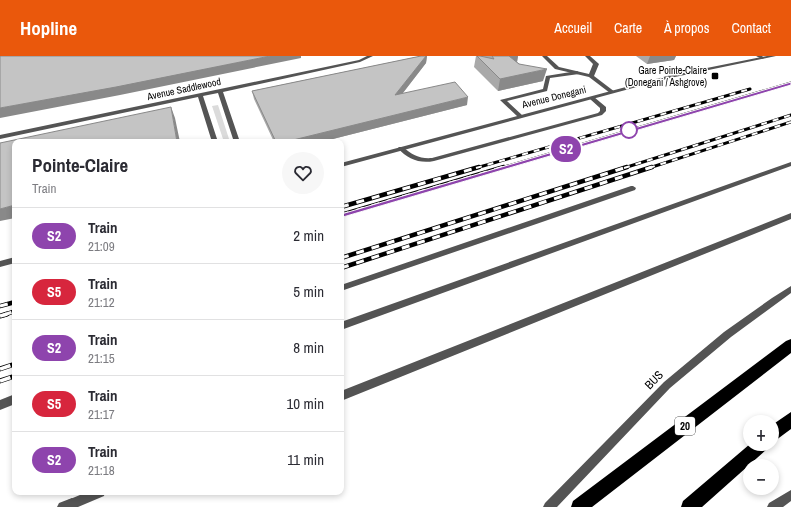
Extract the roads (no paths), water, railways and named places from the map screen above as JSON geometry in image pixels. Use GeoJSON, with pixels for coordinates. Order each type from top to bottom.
{"type":"FeatureCollection","features":[{"type":"Feature","properties":{"kind":"highway","name":"20"},"geometry":{"type":"LineString","coordinates":[[579,507],[791,345]]}},
{"type":"Feature","properties":{"kind":"highway"},"geometry":{"type":"LineString","coordinates":[[779,429],[791,419]]}},
{"type":"Feature","properties":{"kind":"highway"},"geometry":{"type":"LineString","coordinates":[[689,507],[754,451]]}},
{"type":"Feature","properties":{"kind":"street","name":"Avenue Saddlewood"},"geometry":{"type":"LineString","coordinates":[[0,137],[360,62],[371,56]]}},
{"type":"Feature","properties":{"kind":"street"},"geometry":{"type":"LineString","coordinates":[[544,56],[556,68],[591,76],[612,92]]}},
{"type":"Feature","properties":{"kind":"street"},"geometry":{"type":"LineString","coordinates":[[587,56],[596,64],[591,76]]}},
{"type":"Feature","properties":{"kind":"street","name":"Avenue Donegani"},"geometry":{"type":"LineString","coordinates":[[344,164],[520,116],[698,70],[760,57],[774,56]]}},
{"type":"Feature","properties":{"kind":"street"},"geometry":{"type":"LineString","coordinates":[[520,116],[503,100],[545,90],[548,77],[577,73]]}},
{"type":"Feature","properties":{"kind":"street"},"geometry":{"type":"LineString","coordinates":[[220,91],[236,139]]}},
{"type":"Feature","properties":{"kind":"street"},"geometry":{"type":"LineString","coordinates":[[200,95],[214,139]]}},
{"type":"Feature","properties":{"kind":"street"},"geometry":{"type":"LineString","coordinates":[[401,148],[406,154],[416,159],[428,160],[438,158],[600,114],[603,111],[603,107],[592,98]]}},
{"type":"Feature","properties":{"kind":"street"},"geometry":{"type":"LineString","coordinates":[[344,325],[791,164]]}},
{"type":"Feature","properties":{"kind":"street"},"geometry":{"type":"LineString","coordinates":[[344,287],[633,188]]}},
{"type":"Feature","properties":{"kind":"street"},"geometry":{"type":"LineString","coordinates":[[344,395],[791,216]]}},
{"type":"Feature","properties":{"kind":"street"},"geometry":{"type":"LineString","coordinates":[[0,264],[12,261]]}},
{"type":"Feature","properties":{"kind":"street","name":"BUS"},"geometry":{"type":"LineString","coordinates":[[549,507],[667,385],[688,366],[741,324],[791,289]]}},
{"type":"Feature","properties":{"kind":"street"},"geometry":{"type":"LineString","coordinates":[[0,405],[12,400]]}},
{"type":"Feature","properties":{"kind":"street"},"geometry":{"type":"LineString","coordinates":[[67,505],[92,495]]}},
{"type":"Feature","properties":{"kind":"street"},"geometry":{"type":"LineString","coordinates":[[774,507],[791,495]]}},
{"type":"Feature","properties":{"kind":"railway"},"geometry":{"type":"LineString","coordinates":[[501,168],[791,83]]}},
{"type":"Feature","properties":{"kind":"railway"},"geometry":{"type":"LineString","coordinates":[[476,168],[750,89]]}},
{"type":"Feature","properties":{"kind":"railway"},"geometry":{"type":"LineString","coordinates":[[624,168],[791,115]]}},
{"type":"Feature","properties":{"kind":"railway"},"geometry":{"type":"LineString","coordinates":[[649,168],[791,122]]}},
{"type":"Feature","properties":{"kind":"railway"},"geometry":{"type":"LineString","coordinates":[[344,206],[479,167]]}},
{"type":"Feature","properties":{"kind":"railway"},"geometry":{"type":"LineString","coordinates":[[344,214],[504,167]]}},
{"type":"Feature","properties":{"kind":"railway"},"geometry":{"type":"LineString","coordinates":[[344,257],[627,167]]}},
{"type":"Feature","properties":{"kind":"railway"},"geometry":{"type":"LineString","coordinates":[[344,267],[652,167]]}},
{"type":"Feature","properties":{"kind":"railway"},"geometry":{"type":"LineString","coordinates":[[0,306],[12,303]]}},
{"type":"Feature","properties":{"kind":"railway"},"geometry":{"type":"LineString","coordinates":[[6,314],[12,312]]}},
{"type":"Feature","properties":{"kind":"railway"},"geometry":{"type":"LineString","coordinates":[[0,316],[6,314]]}},
{"type":"Feature","properties":{"kind":"railway"},"geometry":{"type":"LineString","coordinates":[[0,369],[12,365]]}},
{"type":"Feature","properties":{"kind":"railway"},"geometry":{"type":"LineString","coordinates":[[0,381],[12,377]]}},
{"type":"Feature","properties":{"kind":"train","name":"S2"},"geometry":{"type":"LineString","coordinates":[[344,214],[791,83]]}},
{"type":"Feature","properties":{"kind":"place","name":"Gare Pointe-Claire (Donegani / Ashgrove)"},"geometry":{"type":"Point","coordinates":[715,76]}}]}
